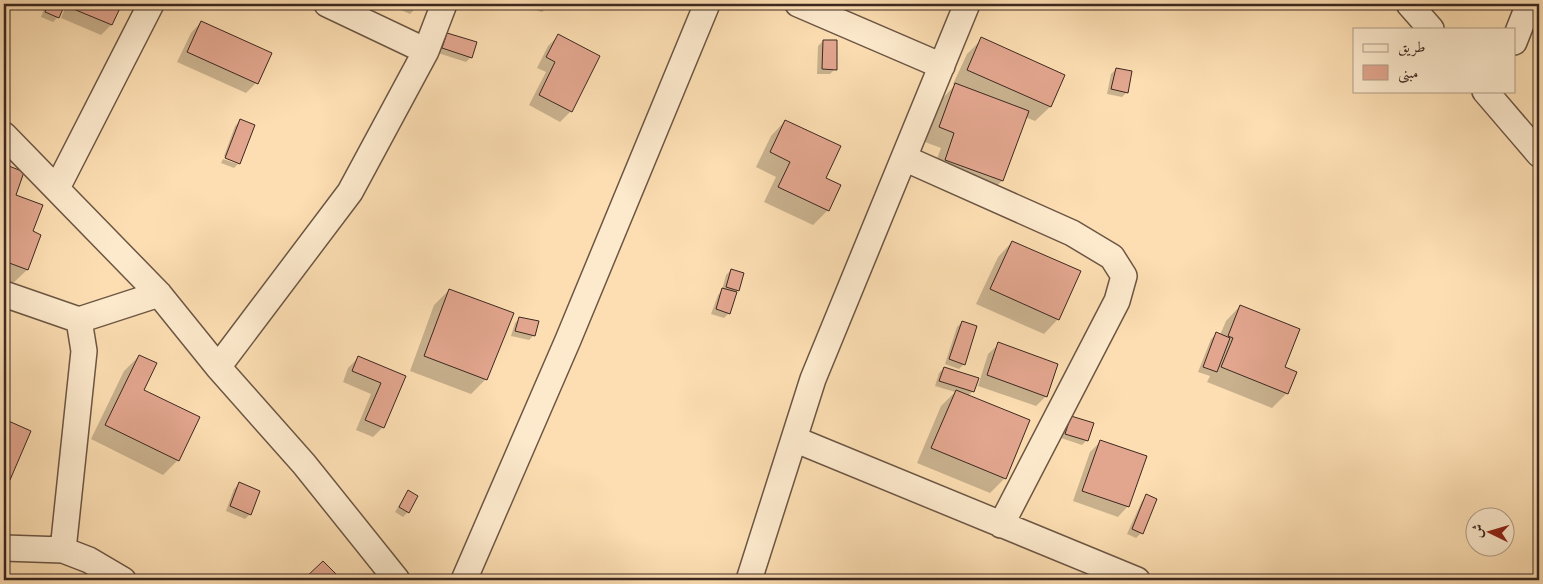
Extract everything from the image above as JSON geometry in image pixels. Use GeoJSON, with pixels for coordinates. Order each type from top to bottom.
{"type":"FeatureCollection","features":[{"type":"Feature","properties":{"kind":"street"},"geometry":{"type":"LineString","coordinates":[[57,188],[151,4]]}},
{"type":"Feature","properties":{"kind":"street"},"geometry":{"type":"LineString","coordinates":[[328,4],[426,51]]}},
{"type":"Feature","properties":{"kind":"street"},"geometry":{"type":"LineString","coordinates":[[218,367],[350,192],[426,51],[444,4]]}},
{"type":"Feature","properties":{"kind":"street"},"geometry":{"type":"LineString","coordinates":[[464,580],[568,340],[706,4]]}},
{"type":"Feature","properties":{"kind":"street"},"geometry":{"type":"LineString","coordinates":[[798,4],[942,66]]}},
{"type":"Feature","properties":{"kind":"street"},"geometry":{"type":"LineString","coordinates":[[749,580],[813,379],[967,4]]}},
{"type":"Feature","properties":{"kind":"street"},"geometry":{"type":"LineString","coordinates":[[1409,4],[1430,28]]}},
{"type":"Feature","properties":{"kind":"street"},"geometry":{"type":"LineString","coordinates":[[1516,37],[1529,4]]}},
{"type":"Feature","properties":{"kind":"street"},"geometry":{"type":"LineString","coordinates":[[1490,94],[1539,154]]}},
{"type":"Feature","properties":{"kind":"street"},"geometry":{"type":"LineString","coordinates":[[4,135],[160,294],[218,367],[304,464],[397,580]]}},
{"type":"Feature","properties":{"kind":"street"},"geometry":{"type":"LineString","coordinates":[[904,158],[1072,233],[1112,257],[1124,276],[1117,301],[1001,525]]}},
{"type":"Feature","properties":{"kind":"street"},"geometry":{"type":"LineString","coordinates":[[4,294],[79,320],[160,294]]}},
{"type":"Feature","properties":{"kind":"street"},"geometry":{"type":"LineString","coordinates":[[63,550],[84,352],[79,320]]}},
{"type":"Feature","properties":{"kind":"street"},"geometry":{"type":"LineString","coordinates":[[794,440],[1137,580]]}},
{"type":"Feature","properties":{"kind":"street"},"geometry":{"type":"LineString","coordinates":[[4,548],[63,550],[90,560],[123,580]]}},
{"type":"Feature","properties":{"kind":"building"},"geometry":{"type":"Polygon","coordinates":[[[48,4],[65,4],[59,18],[45,12],[48,4]]]}},
{"type":"Feature","properties":{"kind":"building"},"geometry":{"type":"Polygon","coordinates":[[[73,4],[122,4],[112,25],[71,8],[73,4]]]}},
{"type":"Feature","properties":{"kind":"building"},"geometry":{"type":"Polygon","coordinates":[[[201,21],[272,53],[258,84],[187,52],[201,21]]]}},
{"type":"Feature","properties":{"kind":"building"},"geometry":{"type":"Polygon","coordinates":[[[447,33],[477,42],[472,58],[442,48],[447,33]]]}},
{"type":"Feature","properties":{"kind":"building"},"geometry":{"type":"Polygon","coordinates":[[[558,34],[600,56],[572,112],[539,95],[555,62],[546,57],[558,34]]]}},
{"type":"Feature","properties":{"kind":"building"},"geometry":{"type":"Polygon","coordinates":[[[981,37],[1065,75],[1051,107],[967,70],[981,37]]]}},
{"type":"Feature","properties":{"kind":"building"},"geometry":{"type":"Polygon","coordinates":[[[823,40],[837,40],[837,70],[822,69],[823,40]]]}},
{"type":"Feature","properties":{"kind":"building"},"geometry":{"type":"Polygon","coordinates":[[[1116,68],[1132,71],[1128,93],[1111,89],[1116,68]]]}},
{"type":"Feature","properties":{"kind":"building"},"geometry":{"type":"Polygon","coordinates":[[[955,83],[1029,111],[1003,181],[945,160],[954,133],[939,127],[955,83]]]}},
{"type":"Feature","properties":{"kind":"building"},"geometry":{"type":"Polygon","coordinates":[[[240,119],[255,125],[240,164],[225,158],[240,119]]]}},
{"type":"Feature","properties":{"kind":"building"},"geometry":{"type":"Polygon","coordinates":[[[785,120],[841,146],[826,178],[841,185],[829,211],[778,187],[790,162],[770,152],[785,120]]]}},
{"type":"Feature","properties":{"kind":"building"},"geometry":{"type":"Polygon","coordinates":[[[4,164],[24,172],[16,195],[43,205],[33,231],[41,235],[28,270],[4,261],[4,164]]]}},
{"type":"Feature","properties":{"kind":"building"},"geometry":{"type":"Polygon","coordinates":[[[1012,241],[1081,271],[1059,320],[990,289],[1012,241]]]}},
{"type":"Feature","properties":{"kind":"building"},"geometry":{"type":"Polygon","coordinates":[[[731,269],[744,273],[739,291],[726,287],[731,269]]]}},
{"type":"Feature","properties":{"kind":"building"},"geometry":{"type":"Polygon","coordinates":[[[722,288],[737,292],[730,314],[716,309],[722,288]]]}},
{"type":"Feature","properties":{"kind":"building"},"geometry":{"type":"Polygon","coordinates":[[[449,289],[514,313],[487,380],[424,356],[449,289]]]}},
{"type":"Feature","properties":{"kind":"building"},"geometry":{"type":"Polygon","coordinates":[[[1240,305],[1300,329],[1285,367],[1297,372],[1288,394],[1221,367],[1233,338],[1228,336],[1240,305]]]}},
{"type":"Feature","properties":{"kind":"building"},"geometry":{"type":"Polygon","coordinates":[[[519,317],[539,321],[535,336],[515,331],[519,317]]]}},
{"type":"Feature","properties":{"kind":"building"},"geometry":{"type":"Polygon","coordinates":[[[962,321],[977,326],[965,365],[949,359],[962,321]]]}},
{"type":"Feature","properties":{"kind":"building"},"geometry":{"type":"Polygon","coordinates":[[[1216,332],[1230,338],[1217,372],[1203,367],[1216,332]]]}},
{"type":"Feature","properties":{"kind":"building"},"geometry":{"type":"Polygon","coordinates":[[[998,342],[1058,364],[1047,397],[987,375],[998,342]]]}},
{"type":"Feature","properties":{"kind":"building"},"geometry":{"type":"Polygon","coordinates":[[[139,355],[157,363],[144,390],[200,417],[179,461],[105,425],[139,355]]]}},
{"type":"Feature","properties":{"kind":"building"},"geometry":{"type":"Polygon","coordinates":[[[358,356],[406,376],[384,428],[365,420],[381,383],[352,371],[358,356]]]}},
{"type":"Feature","properties":{"kind":"building"},"geometry":{"type":"Polygon","coordinates":[[[944,367],[979,378],[974,392],[939,381],[944,367]]]}},
{"type":"Feature","properties":{"kind":"building"},"geometry":{"type":"Polygon","coordinates":[[[956,390],[1030,420],[1006,479],[931,448],[956,390]]]}},
{"type":"Feature","properties":{"kind":"building"},"geometry":{"type":"Polygon","coordinates":[[[1071,416],[1094,423],[1088,441],[1065,434],[1071,416]]]}},
{"type":"Feature","properties":{"kind":"building"},"geometry":{"type":"Polygon","coordinates":[[[4,419],[31,431],[10,480],[4,477],[4,419]]]}},
{"type":"Feature","properties":{"kind":"building"},"geometry":{"type":"Polygon","coordinates":[[[1100,440],[1147,456],[1129,507],[1082,491],[1100,440]]]}},
{"type":"Feature","properties":{"kind":"building"},"geometry":{"type":"Polygon","coordinates":[[[239,482],[260,491],[251,515],[230,506],[239,482]]]}},
{"type":"Feature","properties":{"kind":"building"},"geometry":{"type":"Polygon","coordinates":[[[408,490],[418,496],[409,513],[399,507],[408,490]]]}},
{"type":"Feature","properties":{"kind":"building"},"geometry":{"type":"Polygon","coordinates":[[[1146,494],[1157,499],[1143,534],[1132,529],[1146,494]]]}},
{"type":"Feature","properties":{"kind":"building"},"geometry":{"type":"Polygon","coordinates":[[[323,561],[342,580],[303,580],[323,561]]]}}]}
